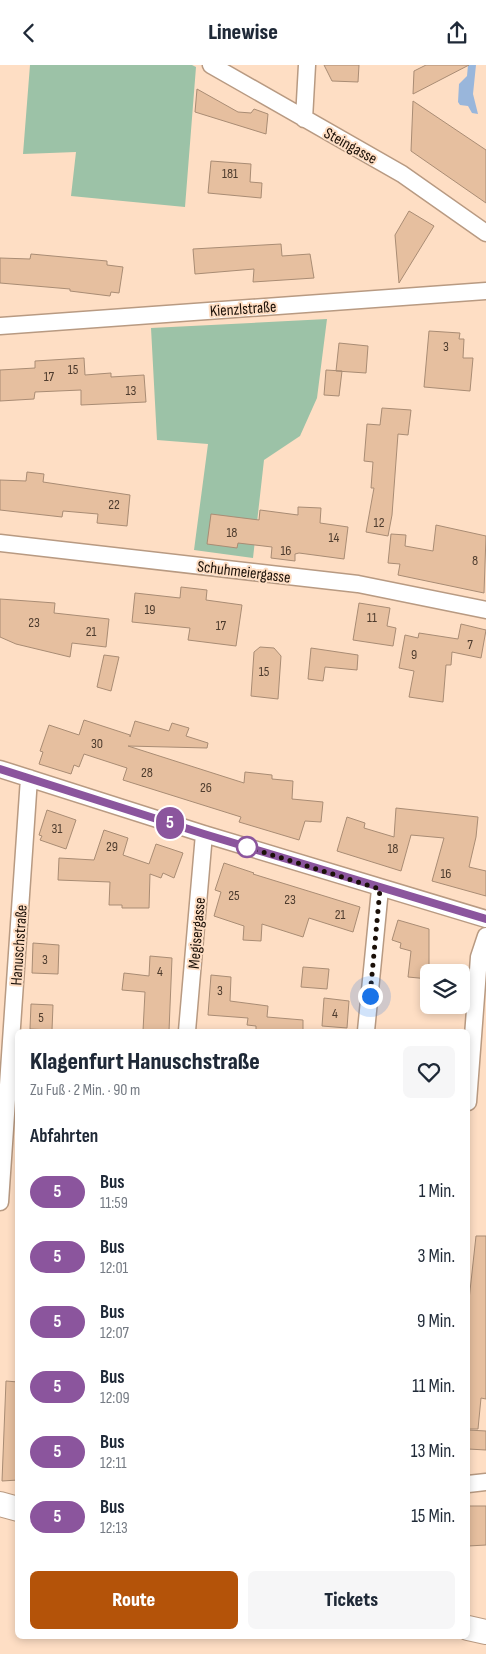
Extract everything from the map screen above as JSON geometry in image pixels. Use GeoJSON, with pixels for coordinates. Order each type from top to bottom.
{"type":"FeatureCollection","features":[{"type":"Feature","properties":{"kind":"main road"},"geometry":{"type":"LineString","coordinates":[[0,1504],[15,1508]]}},
{"type":"Feature","properties":{"kind":"main road"},"geometry":{"type":"LineString","coordinates":[[470,1628],[486,1632]]}},
{"type":"Feature","properties":{"kind":"street","name":"Steingasse"},"geometry":{"type":"LineString","coordinates":[[211,65],[402,174],[486,233]]}},
{"type":"Feature","properties":{"kind":"street"},"geometry":{"type":"LineString","coordinates":[[304,119],[307,65]]}},
{"type":"Feature","properties":{"kind":"street","name":"Kienzlstraße"},"geometry":{"type":"LineString","coordinates":[[0,326],[486,291]]}},
{"type":"Feature","properties":{"kind":"street","name":"Schuhmeiergasse"},"geometry":{"type":"LineString","coordinates":[[0,543],[358,584],[486,610]]}},
{"type":"Feature","properties":{"kind":"street"},"geometry":{"type":"LineString","coordinates":[[0,769],[380,889],[486,919]]}},
{"type":"Feature","properties":{"kind":"street","name":"Hanuschstraße"},"geometry":{"type":"LineString","coordinates":[[0,1202],[30,778]]}},
{"type":"Feature","properties":{"kind":"street","name":"Megisergasse"},"geometry":{"type":"LineString","coordinates":[[187,1029],[204,834]]}},
{"type":"Feature","properties":{"kind":"street"},"geometry":{"type":"LineString","coordinates":[[366,1029],[380,889]]}},
{"type":"Feature","properties":{"kind":"street"},"geometry":{"type":"LineString","coordinates":[[470,1076],[479,957],[486,936]]}},
{"type":"Feature","properties":{"kind":"street"},"geometry":{"type":"LineString","coordinates":[[470,1484],[486,1482]]}},
{"type":"Feature","properties":{"kind":"green space"},"geometry":{"type":"Polygon","coordinates":[[[30,65],[192,65],[196,67],[185,207],[71,196],[76,152],[23,154],[30,65]]]}},
{"type":"Feature","properties":{"kind":"green space"},"geometry":{"type":"Polygon","coordinates":[[[327,319],[317,398],[300,436],[264,460],[253,558],[194,550],[208,444],[157,440],[151,328],[327,319]]]}},
{"type":"Feature","properties":{"kind":"water"},"geometry":{"type":"Polygon","coordinates":[[[468,65],[476,65],[473,94],[478,114],[472,113],[468,106],[460,105],[458,102],[459,84],[467,76],[468,65]]]}},
{"type":"Feature","properties":{"kind":"building"},"geometry":{"type":"Polygon","coordinates":[[[324,65],[359,65],[358,82],[332,81],[324,65]]]}},
{"type":"Feature","properties":{"kind":"building"},"geometry":{"type":"Polygon","coordinates":[[[426,65],[469,65],[413,94],[414,71],[426,65]]]}},
{"type":"Feature","properties":{"kind":"building"},"geometry":{"type":"Polygon","coordinates":[[[197,89],[238,112],[251,113],[254,109],[268,114],[266,134],[195,112],[197,89]]]}},
{"type":"Feature","properties":{"kind":"building"},"geometry":{"type":"Polygon","coordinates":[[[413,101],[486,150],[486,203],[411,151],[413,101]]]}},
{"type":"Feature","properties":{"kind":"building"},"geometry":{"type":"Polygon","coordinates":[[[211,161],[251,164],[250,182],[262,183],[261,198],[208,193],[211,161]]]}},
{"type":"Feature","properties":{"kind":"building"},"geometry":{"type":"Polygon","coordinates":[[[409,211],[434,226],[399,283],[395,235],[409,211]]]}},
{"type":"Feature","properties":{"kind":"building"},"geometry":{"type":"Polygon","coordinates":[[[281,244],[282,256],[310,254],[314,278],[253,282],[254,269],[195,274],[193,249],[281,244]]]}},
{"type":"Feature","properties":{"kind":"building"},"geometry":{"type":"Polygon","coordinates":[[[31,254],[107,261],[107,265],[123,267],[119,293],[111,292],[110,296],[70,291],[70,289],[0,283],[0,258],[30,259],[31,254]]]}},
{"type":"Feature","properties":{"kind":"building"},"geometry":{"type":"Polygon","coordinates":[[[429,331],[460,333],[459,339],[464,339],[463,358],[473,358],[470,391],[424,387],[429,331]]]}},
{"type":"Feature","properties":{"kind":"building"},"geometry":{"type":"Polygon","coordinates":[[[339,343],[368,346],[366,373],[336,371],[339,343]]]}},
{"type":"Feature","properties":{"kind":"building"},"geometry":{"type":"Polygon","coordinates":[[[84,358],[85,375],[111,373],[111,377],[144,375],[146,402],[81,405],[81,390],[35,392],[34,399],[0,401],[0,370],[35,368],[35,361],[84,358]]]}},
{"type":"Feature","properties":{"kind":"building"},"geometry":{"type":"Polygon","coordinates":[[[326,370],[342,371],[339,396],[324,395],[326,370]]]}},
{"type":"Feature","properties":{"kind":"building"},"geometry":{"type":"Polygon","coordinates":[[[382,408],[411,410],[408,435],[398,434],[392,515],[388,536],[366,532],[374,488],[371,488],[373,462],[364,461],[367,424],[380,425],[382,408]]]}},
{"type":"Feature","properties":{"kind":"building"},"geometry":{"type":"Polygon","coordinates":[[[27,472],[44,474],[43,482],[130,495],[127,526],[97,523],[98,514],[63,511],[62,517],[0,510],[0,480],[26,481],[27,472]]]}},
{"type":"Feature","properties":{"kind":"building"},"geometry":{"type":"Polygon","coordinates":[[[298,507],[321,508],[320,523],[348,527],[344,559],[299,553],[295,554],[295,561],[271,558],[272,547],[238,543],[237,548],[207,544],[211,514],[259,520],[260,510],[298,515],[298,507]]]}},
{"type":"Feature","properties":{"kind":"building"},"geometry":{"type":"Polygon","coordinates":[[[436,525],[486,536],[484,593],[398,575],[400,564],[388,563],[391,534],[406,535],[405,546],[433,551],[436,525]]]}},
{"type":"Feature","properties":{"kind":"building"},"geometry":{"type":"Polygon","coordinates":[[[181,587],[207,590],[206,600],[242,605],[236,646],[188,640],[190,628],[132,622],[135,593],[180,598],[181,587]]]}},
{"type":"Feature","properties":{"kind":"building"},"geometry":{"type":"Polygon","coordinates":[[[0,599],[55,603],[54,613],[109,619],[106,647],[72,643],[70,657],[16,644],[0,637],[0,599]]]}},
{"type":"Feature","properties":{"kind":"building"},"geometry":{"type":"Polygon","coordinates":[[[359,603],[390,608],[387,626],[396,628],[393,646],[353,640],[359,603]]]}},
{"type":"Feature","properties":{"kind":"building"},"geometry":{"type":"Polygon","coordinates":[[[461,624],[486,630],[481,658],[452,652],[451,665],[446,665],[443,702],[409,697],[414,671],[399,668],[405,635],[418,638],[419,633],[458,639],[461,624]]]}},
{"type":"Feature","properties":{"kind":"building"},"geometry":{"type":"Polygon","coordinates":[[[260,647],[274,648],[281,656],[278,699],[251,696],[254,652],[260,647]]]}},
{"type":"Feature","properties":{"kind":"building"},"geometry":{"type":"Polygon","coordinates":[[[311,648],[358,655],[357,670],[325,667],[323,681],[308,679],[311,648]]]}},
{"type":"Feature","properties":{"kind":"building"},"geometry":{"type":"Polygon","coordinates":[[[104,655],[119,657],[111,691],[97,687],[104,655]]]}},
{"type":"Feature","properties":{"kind":"building"},"geometry":{"type":"Polygon","coordinates":[[[84,720],[130,735],[130,737],[135,721],[169,731],[172,723],[189,728],[186,736],[208,743],[207,748],[128,746],[244,783],[245,772],[272,775],[272,779],[293,781],[292,799],[323,802],[321,822],[305,821],[299,840],[239,822],[241,817],[123,780],[127,768],[84,754],[79,767],[74,765],[71,774],[39,764],[43,752],[40,751],[49,725],[79,735],[84,720]]]}},
{"type":"Feature","properties":{"kind":"building"},"geometry":{"type":"Polygon","coordinates":[[[396,808],[478,817],[476,837],[469,867],[486,871],[486,896],[432,881],[444,838],[411,835],[401,871],[337,851],[347,817],[365,823],[364,828],[394,837],[396,808]]]}},
{"type":"Feature","properties":{"kind":"building"},"geometry":{"type":"Polygon","coordinates":[[[47,810],[76,820],[66,849],[40,840],[42,836],[39,835],[47,810]]]}},
{"type":"Feature","properties":{"kind":"building"},"geometry":{"type":"Polygon","coordinates":[[[104,830],[128,838],[123,855],[149,864],[156,844],[183,853],[174,878],[163,873],[161,878],[150,874],[149,908],[122,908],[122,905],[109,905],[110,882],[58,880],[59,858],[94,860],[104,830]]]}},
{"type":"Feature","properties":{"kind":"building"},"geometry":{"type":"Polygon","coordinates":[[[224,863],[253,874],[360,907],[353,932],[309,918],[303,937],[262,924],[261,941],[243,940],[244,926],[214,916],[221,892],[215,890],[224,863]]]}},
{"type":"Feature","properties":{"kind":"building"},"geometry":{"type":"Polygon","coordinates":[[[398,920],[429,929],[429,964],[420,964],[420,978],[408,977],[411,951],[400,948],[401,943],[392,940],[398,920]]]}},
{"type":"Feature","properties":{"kind":"building"},"geometry":{"type":"Polygon","coordinates":[[[33,943],[59,945],[58,974],[32,973],[33,943]]]}},
{"type":"Feature","properties":{"kind":"building"},"geometry":{"type":"Polygon","coordinates":[[[150,956],[172,958],[169,1029],[143,1029],[145,992],[122,990],[124,973],[149,976],[150,956]]]}},
{"type":"Feature","properties":{"kind":"building"},"geometry":{"type":"Polygon","coordinates":[[[303,967],[329,969],[327,989],[301,987],[303,967]]]}},
{"type":"Feature","properties":{"kind":"building"},"geometry":{"type":"Polygon","coordinates":[[[211,975],[231,977],[230,1001],[268,1006],[267,1017],[303,1020],[303,1029],[256,1029],[256,1026],[247,1025],[248,1018],[208,1015],[211,975]]]}},
{"type":"Feature","properties":{"kind":"building"},"geometry":{"type":"Polygon","coordinates":[[[324,998],[349,1001],[347,1028],[322,1026],[324,998]]]}},
{"type":"Feature","properties":{"kind":"building"},"geometry":{"type":"Polygon","coordinates":[[[31,1004],[53,1005],[52,1029],[30,1029],[31,1004]]]}},
{"type":"Feature","properties":{"kind":"building"},"geometry":{"type":"Polygon","coordinates":[[[476,1236],[486,1236],[486,1399],[481,1398],[478,1429],[470,1429],[470,1291],[476,1236]]]}},
{"type":"Feature","properties":{"kind":"building"},"geometry":{"type":"Polygon","coordinates":[[[6,1381],[15,1382],[15,1480],[2,1481],[6,1381]]]}},
{"type":"Feature","properties":{"kind":"building"},"geometry":{"type":"Polygon","coordinates":[[[470,1430],[486,1431],[486,1450],[470,1449],[470,1430]]]}},
{"type":"Feature","properties":{"kind":"building"},"geometry":{"type":"Polygon","coordinates":[[[470,1506],[486,1506],[486,1545],[470,1546],[470,1506]]]}},
{"type":"Feature","properties":{"kind":"bus line","name":"5"},"geometry":{"type":"LineString","coordinates":[[0,769],[380,889],[486,919]]}},
{"type":"Feature","properties":{"kind":"route"},"geometry":{"type":"LineString","coordinates":[[247,847],[380,889],[370,996]]}}]}
